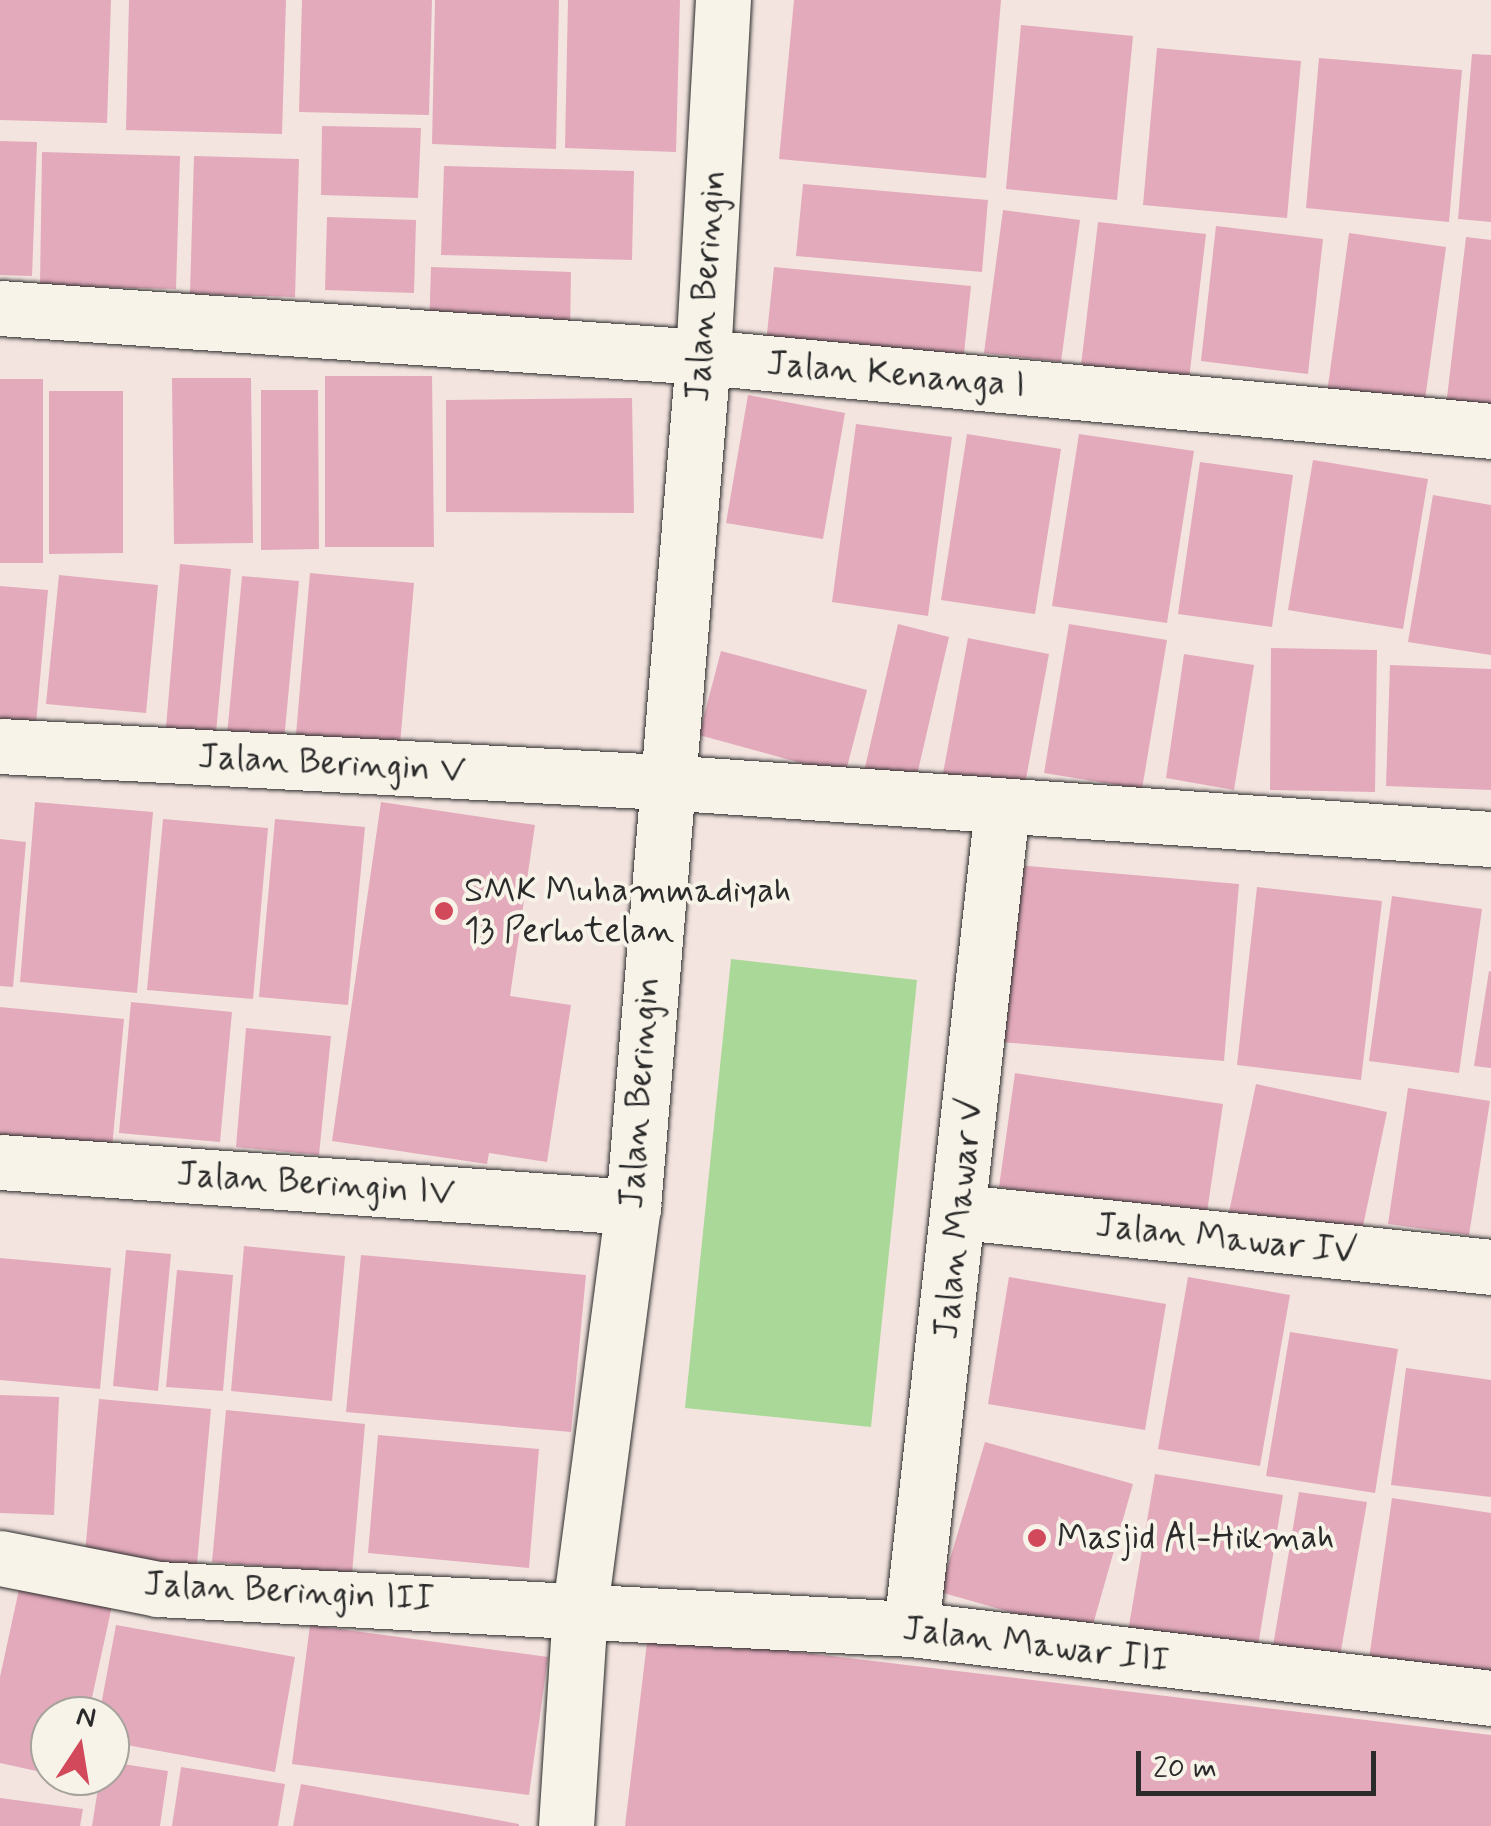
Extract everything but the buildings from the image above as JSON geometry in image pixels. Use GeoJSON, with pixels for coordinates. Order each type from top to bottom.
{"type":"FeatureCollection","features":[{"type":"Feature","properties":{"kind":"street","name":"Jalan Beringin"},"geometry":{"type":"LineString","coordinates":[[566,1826],[580,1608],[633,1207],[663,782],[704,357],[723,0]]}},
{"type":"Feature","properties":{"kind":"street","name":"Jalan Kenanga I"},"geometry":{"type":"LineString","coordinates":[[0,308],[704,357],[1491,431]]}},
{"type":"Feature","properties":{"kind":"street","name":"Jalan Beringin V"},"geometry":{"type":"LineString","coordinates":[[0,746],[663,782]]}},
{"type":"Feature","properties":{"kind":"street"},"geometry":{"type":"LineString","coordinates":[[663,782],[1491,839]]}},
{"type":"Feature","properties":{"kind":"street","name":"Jalan Mawar V"},"geometry":{"type":"LineString","coordinates":[[911,1629],[962,1212],[1002,808]]}},
{"type":"Feature","properties":{"kind":"street","name":"Jalan Beringin IV"},"geometry":{"type":"LineString","coordinates":[[0,1162],[633,1207]]}},
{"type":"Feature","properties":{"kind":"street","name":"Jalan Mawar IV"},"geometry":{"type":"LineString","coordinates":[[962,1212],[1491,1267]]}},
{"type":"Feature","properties":{"kind":"street","name":"Jalan Beringin III"},"geometry":{"type":"LineString","coordinates":[[0,1558],[158,1589],[580,1608]]}},
{"type":"Feature","properties":{"kind":"street","name":"Jalan Mawar III"},"geometry":{"type":"LineString","coordinates":[[580,1608],[911,1629],[1491,1698]]}},
{"type":"Feature","properties":{"kind":"green space"},"geometry":{"type":"Polygon","coordinates":[[[731,959],[917,980],[871,1427],[685,1408],[731,959]]]}},
{"type":"Feature","properties":{"kind":"place","name":"SMK Muhammadiyah 13 Perhotelan"},"geometry":{"type":"Point","coordinates":[444,911]}},
{"type":"Feature","properties":{"kind":"place","name":"Masjid Al-Hikmah"},"geometry":{"type":"Point","coordinates":[1037,1538]}}]}
